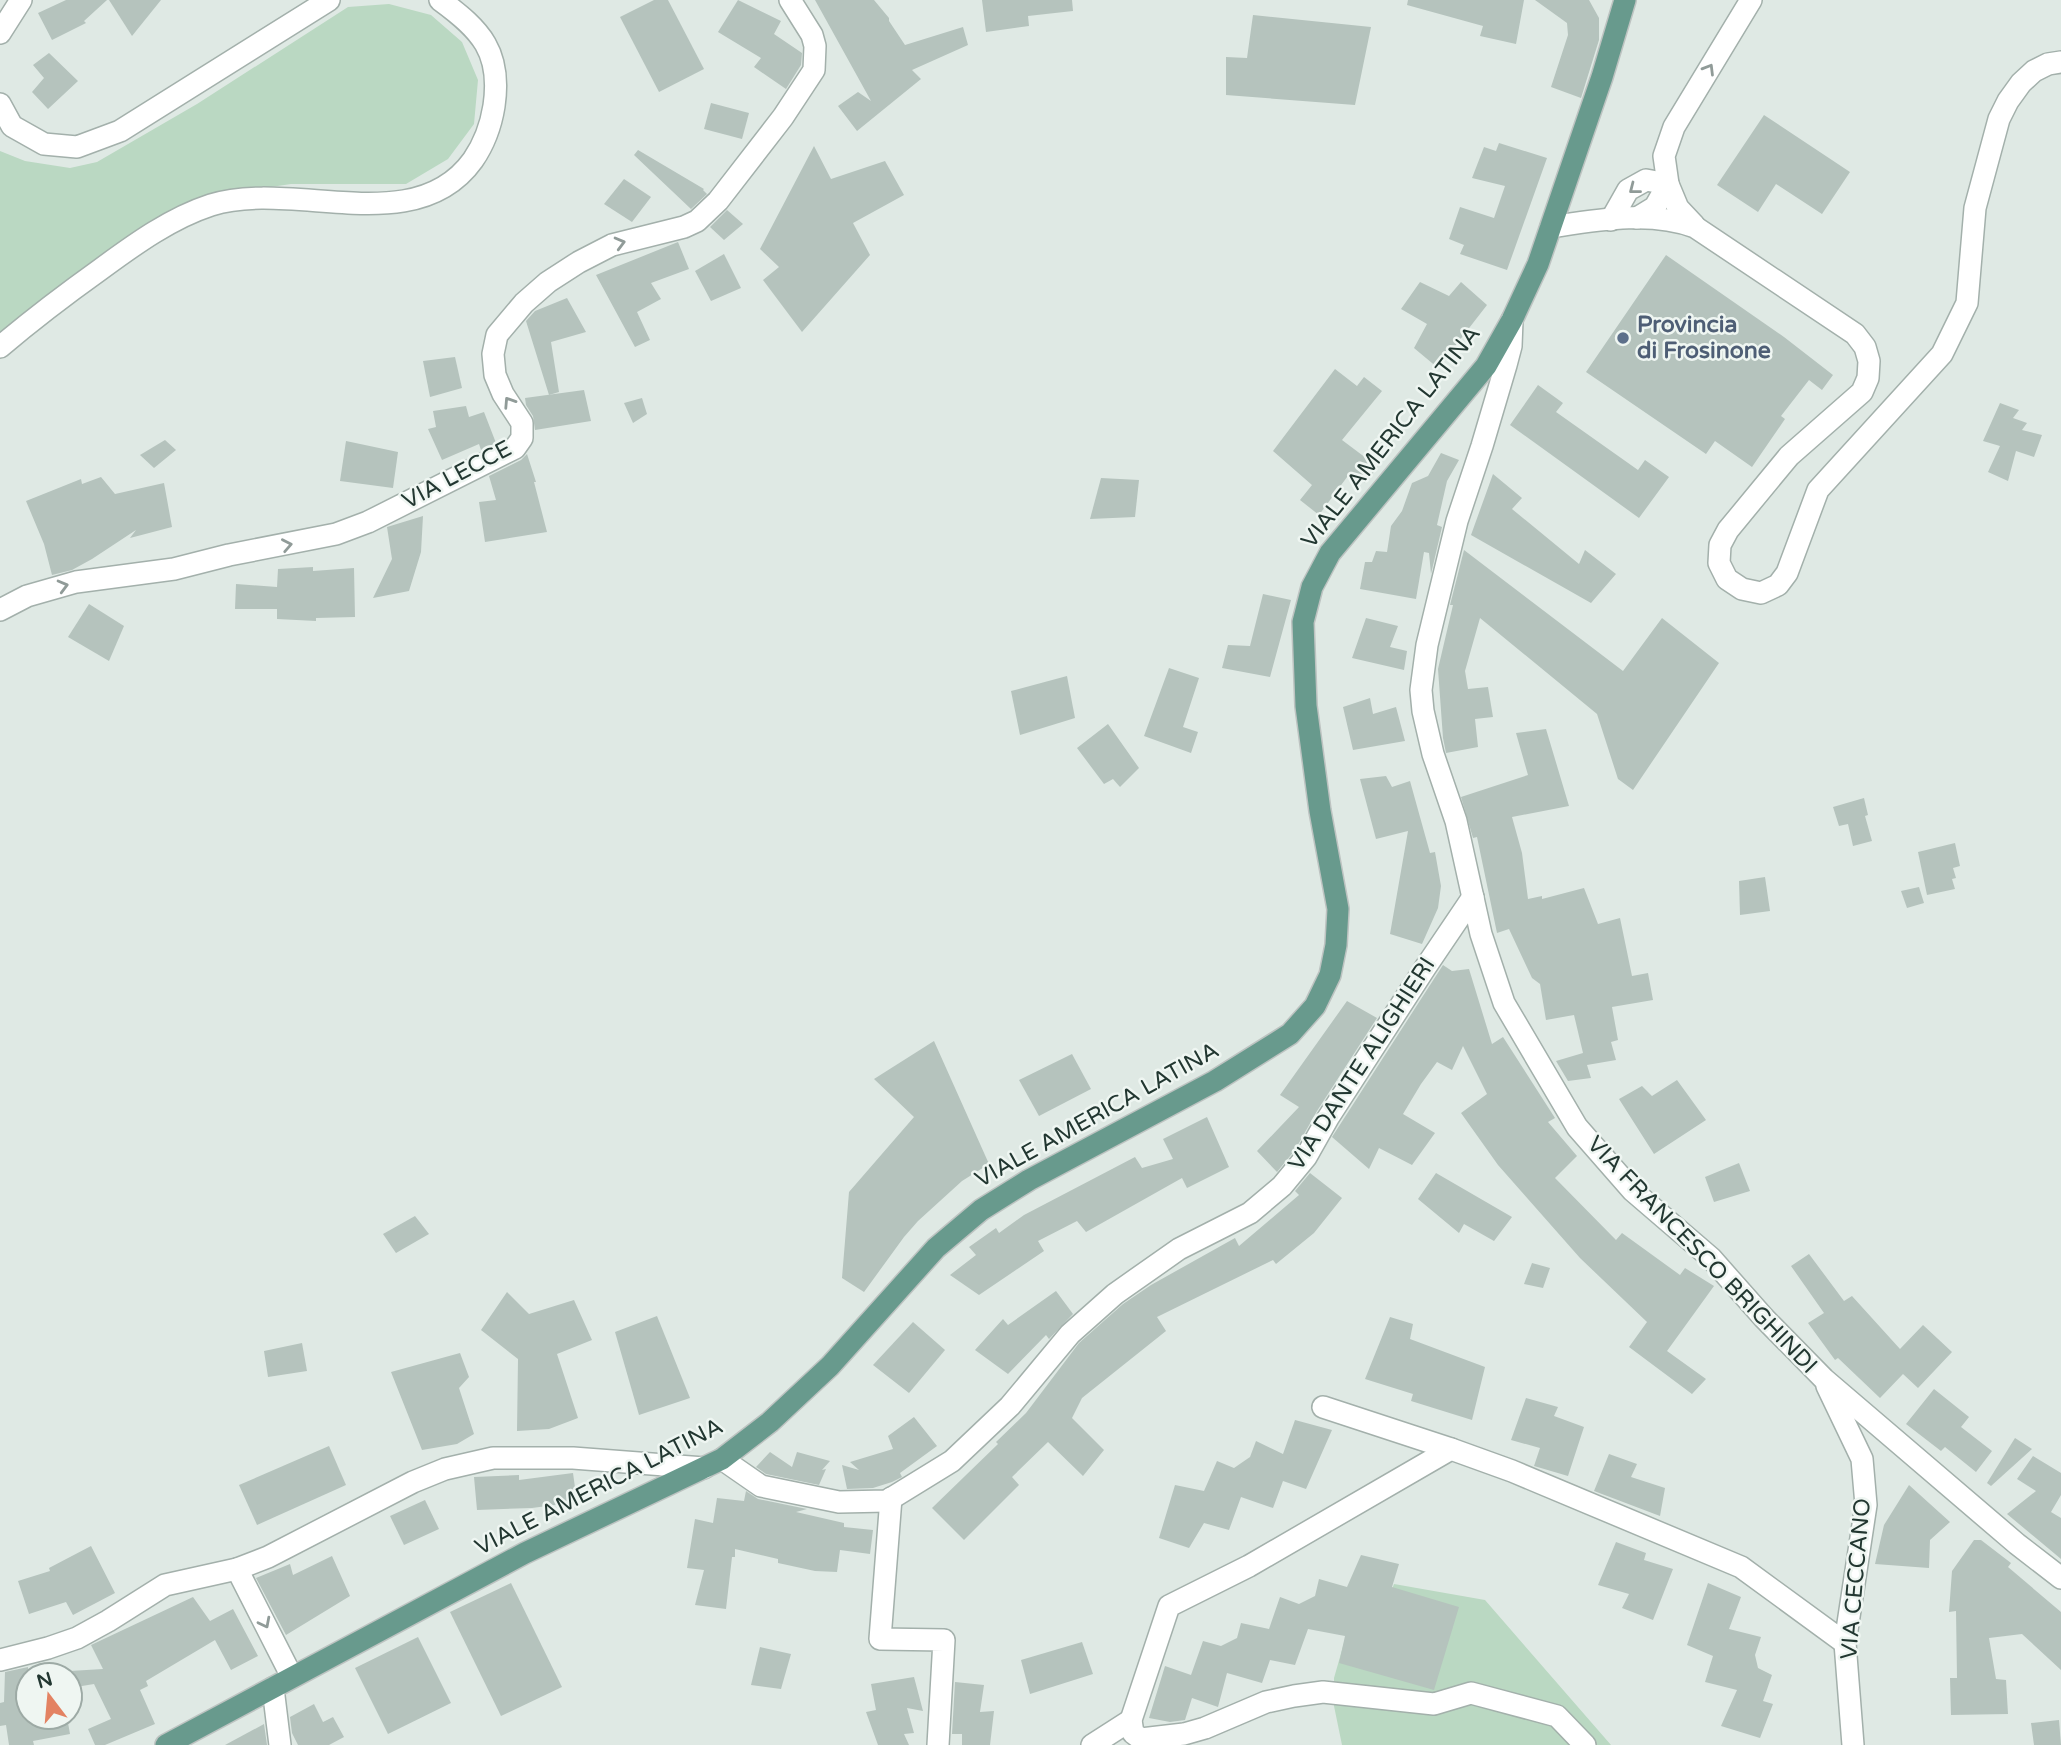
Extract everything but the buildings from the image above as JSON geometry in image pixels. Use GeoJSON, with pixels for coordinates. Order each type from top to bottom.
{"type":"FeatureCollection","features":[{"type":"Feature","properties":{"kind":"main road","name":"VIALE AMERICA LATINA"},"geometry":{"type":"LineString","coordinates":[[166,1745],[525,1553],[713,1464],[770,1422],[830,1366],[936,1248],[981,1210],[1029,1180],[1215,1081],[1290,1034],[1315,1006],[1330,975],[1336,945],[1338,909],[1320,811],[1306,706],[1303,622],[1312,587],[1330,553],[1486,366],[1512,320],[1538,264],[1551,227],[1602,77],[1620,4]]}},
{"type":"Feature","properties":{"kind":"street"},"geometry":{"type":"LineString","coordinates":[[0,33],[21,0]]}},
{"type":"Feature","properties":{"kind":"street"},"geometry":{"type":"LineString","coordinates":[[0,104],[12,126],[44,144],[77,147],[120,131],[329,0]]}},
{"type":"Feature","properties":{"kind":"street"},"geometry":{"type":"LineString","coordinates":[[0,347],[43,311],[134,244],[212,205],[265,197],[376,204],[432,194],[450,183],[465,171],[478,153],[487,133],[496,87],[494,64],[485,41],[471,24],[440,0]]}},
{"type":"Feature","properties":{"kind":"street","name":"VIA LECCE"},"geometry":{"type":"LineString","coordinates":[[0,610],[27,596],[76,583],[174,569],[335,534],[368,522],[515,448],[522,438],[522,423],[503,394],[495,375],[493,354],[497,335],[509,319],[548,282],[579,262],[612,245],[684,227],[697,221],[718,201],[767,139],[814,70],[815,46],[812,35],[790,0]]}},
{"type":"Feature","properties":{"kind":"street"},"geometry":{"type":"LineString","coordinates":[[1695,227],[1678,208],[1668,184],[1664,156],[1674,127],[1751,0]]}},
{"type":"Feature","properties":{"kind":"street"},"geometry":{"type":"LineString","coordinates":[[1551,227],[1637,218],[1676,220],[1695,227],[1855,334],[1865,347],[1869,361],[1868,377],[1862,392],[1789,456],[1728,530],[1720,545],[1719,563],[1727,579],[1742,589],[1761,593],[1778,584],[1787,573],[1818,490],[1942,354],[1967,303],[1975,208],[1999,119],[2021,83],[2034,71],[2048,64],[2061,62]]}},
{"type":"Feature","properties":{"kind":"street"},"geometry":{"type":"LineString","coordinates":[[1611,220],[1628,190],[1646,180],[1668,184]]}},
{"type":"Feature","properties":{"kind":"street"},"geometry":{"type":"LineString","coordinates":[[1637,218],[1656,207],[1668,184]]}},
{"type":"Feature","properties":{"kind":"street","name":"VIA FRANCESCO BRIGHINDI"},"geometry":{"type":"LineString","coordinates":[[1512,320],[1511,346],[1486,435],[1457,520],[1423,670],[1422,690],[1423,710],[1433,754],[1456,821],[1481,934],[1504,1003],[1577,1127],[1633,1191],[1711,1258],[1764,1318],[1824,1379],[2017,1544],[2061,1578]]}},
{"type":"Feature","properties":{"kind":"street","name":"VIA DANTE ALIGHIERI"},"geometry":{"type":"LineString","coordinates":[[713,1464],[761,1486],[839,1502],[887,1501],[951,1461],[1010,1406],[1070,1334],[1115,1294],[1179,1249],[1250,1213],[1282,1186],[1306,1157],[1417,979],[1473,897]]}},
{"type":"Feature","properties":{"kind":"street","name":"VIA CECCANO"},"geometry":{"type":"LineString","coordinates":[[1824,1379],[1862,1459],[1866,1505],[1845,1643],[1853,1745]]}},
{"type":"Feature","properties":{"kind":"street"},"geometry":{"type":"LineString","coordinates":[[1323,1407],[1512,1471],[1741,1567],[1845,1643]]}},
{"type":"Feature","properties":{"kind":"street"},"geometry":{"type":"LineString","coordinates":[[1451,1449],[1249,1566],[1169,1606],[1131,1720],[1133,1732],[1141,1739],[1184,1734],[1266,1702],[1323,1692],[1434,1704],[1471,1693],[1558,1716],[1585,1745]]}},
{"type":"Feature","properties":{"kind":"street"},"geometry":{"type":"LineString","coordinates":[[0,1660],[77,1638],[165,1585],[237,1569],[268,1557],[413,1482],[445,1469],[492,1458],[573,1458],[713,1464]]}},
{"type":"Feature","properties":{"kind":"street"},"geometry":{"type":"LineString","coordinates":[[891,1498],[880,1639],[944,1640],[938,1745]]}},
{"type":"Feature","properties":{"kind":"street"},"geometry":{"type":"LineString","coordinates":[[237,1569],[292,1677]]}},
{"type":"Feature","properties":{"kind":"street"},"geometry":{"type":"LineString","coordinates":[[273,1688],[280,1745]]}},
{"type":"Feature","properties":{"kind":"street"},"geometry":{"type":"LineString","coordinates":[[1092,1745],[1131,1720]]}},
{"type":"Feature","properties":{"kind":"green space"},"geometry":{"type":"Polygon","coordinates":[[[389,4],[431,15],[462,42],[478,80],[474,124],[448,159],[406,184],[291,184],[196,198],[152,220],[0,332],[0,151],[25,161],[70,168],[97,162],[197,104],[348,7],[389,4]]]}},
{"type":"Feature","properties":{"kind":"green space"},"geometry":{"type":"Polygon","coordinates":[[[1394,1584],[1485,1600],[1611,1745],[1342,1745],[1334,1706],[1334,1678],[1352,1615],[1380,1621],[1394,1584]]]}},
{"type":"Feature","properties":{"kind":"place","name":"Provincia di Frosinone"},"geometry":{"type":"Point","coordinates":[1623,338]}}]}
